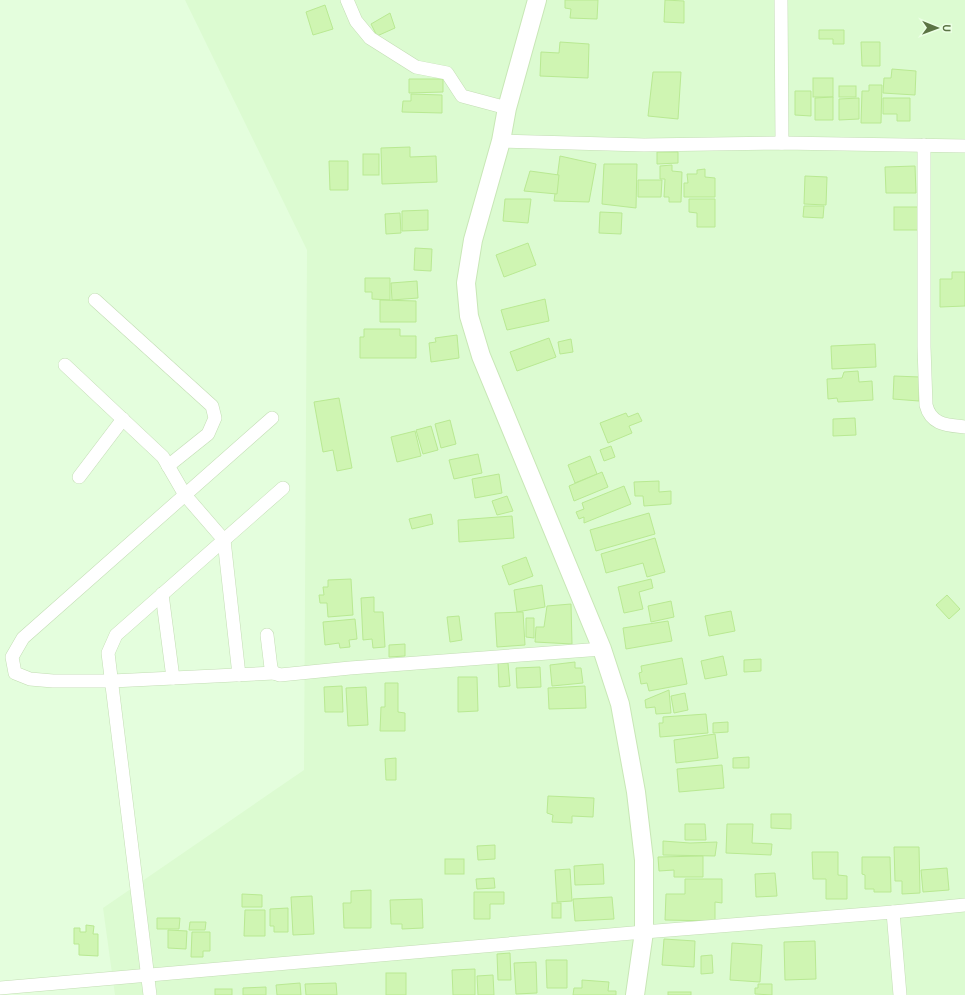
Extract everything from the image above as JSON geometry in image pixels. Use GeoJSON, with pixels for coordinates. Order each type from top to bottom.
{"type":"FeatureCollection","features":[{"type":"Feature","properties":{"kind":"street"},"geometry":{"type":"LineString","coordinates":[[347,0],[356,21],[370,38],[416,67],[447,73],[462,96],[507,108]]}},
{"type":"Feature","properties":{"kind":"street"},"geometry":{"type":"LineString","coordinates":[[536,0],[507,108],[501,141],[473,240],[466,282],[469,316],[481,356],[602,649],[620,704],[636,792],[644,860],[644,932],[635,995]]}},
{"type":"Feature","properties":{"kind":"street"},"geometry":{"type":"LineString","coordinates":[[781,0],[782,143]]}},
{"type":"Feature","properties":{"kind":"street"},"geometry":{"type":"LineString","coordinates":[[501,141],[644,145],[782,143],[965,146]]}},
{"type":"Feature","properties":{"kind":"street"},"geometry":{"type":"LineString","coordinates":[[924,145],[924,347],[926,405],[928,414],[933,419],[944,424],[965,427]]}},
{"type":"Feature","properties":{"kind":"street"},"geometry":{"type":"LineString","coordinates":[[95,300],[212,406],[215,418],[208,434],[168,466]]}},
{"type":"Feature","properties":{"kind":"street"},"geometry":{"type":"LineString","coordinates":[[65,365],[163,457],[185,495],[224,540],[239,675]]}},
{"type":"Feature","properties":{"kind":"street"},"geometry":{"type":"LineString","coordinates":[[272,418],[23,638],[12,657],[15,673],[30,679],[53,681],[173,678],[274,673],[280,675],[358,667],[602,649]]}},
{"type":"Feature","properties":{"kind":"street"},"geometry":{"type":"LineString","coordinates":[[79,477],[122,419]]}},
{"type":"Feature","properties":{"kind":"street"},"geometry":{"type":"LineString","coordinates":[[150,995],[108,653],[116,635],[283,488]]}},
{"type":"Feature","properties":{"kind":"street"},"geometry":{"type":"LineString","coordinates":[[162,594],[173,678]]}},
{"type":"Feature","properties":{"kind":"street"},"geometry":{"type":"LineString","coordinates":[[267,635],[270,668],[274,673]]}},
{"type":"Feature","properties":{"kind":"street"},"geometry":{"type":"LineString","coordinates":[[0,988],[965,905]]}},
{"type":"Feature","properties":{"kind":"street"},"geometry":{"type":"LineString","coordinates":[[893,912],[900,995]]}},
{"type":"Feature","properties":{"kind":"shaded area"},"geometry":{"type":"Polygon","coordinates":[[[185,0],[965,0],[965,995],[115,995],[103,908],[304,770],[307,250],[185,0]]]}},
{"type":"Feature","properties":{"kind":"building"},"geometry":{"type":"Polygon","coordinates":[[[565,0],[598,0],[597,19],[570,18],[571,9],[565,8],[565,0]]]}},
{"type":"Feature","properties":{"kind":"building"},"geometry":{"type":"Polygon","coordinates":[[[665,0],[684,1],[684,23],[664,22],[665,0]]]}},
{"type":"Feature","properties":{"kind":"building"},"geometry":{"type":"Polygon","coordinates":[[[325,5],[333,29],[313,35],[306,12],[325,5]]]}},
{"type":"Feature","properties":{"kind":"building"},"geometry":{"type":"Polygon","coordinates":[[[390,13],[395,28],[377,36],[371,24],[390,13]]]}},
{"type":"Feature","properties":{"kind":"building"},"geometry":{"type":"Polygon","coordinates":[[[819,30],[844,30],[844,44],[833,44],[833,39],[819,39],[819,30]]]}},
{"type":"Feature","properties":{"kind":"building"},"geometry":{"type":"Polygon","coordinates":[[[560,42],[589,44],[588,78],[540,76],[541,52],[559,53],[560,42]]]}},
{"type":"Feature","properties":{"kind":"building"},"geometry":{"type":"Polygon","coordinates":[[[861,42],[880,42],[880,66],[862,66],[861,42]]]}},
{"type":"Feature","properties":{"kind":"building"},"geometry":{"type":"Polygon","coordinates":[[[892,69],[916,71],[915,95],[883,93],[884,78],[891,78],[892,69]]]}},
{"type":"Feature","properties":{"kind":"building"},"geometry":{"type":"Polygon","coordinates":[[[653,72],[681,72],[678,119],[648,116],[653,72]]]}},
{"type":"Feature","properties":{"kind":"building"},"geometry":{"type":"Polygon","coordinates":[[[813,78],[833,78],[833,97],[813,97],[813,78]]]}},
{"type":"Feature","properties":{"kind":"building"},"geometry":{"type":"Polygon","coordinates":[[[409,79],[443,79],[443,92],[409,93],[409,79]]]}},
{"type":"Feature","properties":{"kind":"building"},"geometry":{"type":"Polygon","coordinates":[[[869,85],[882,85],[881,123],[861,123],[862,91],[869,91],[869,85]]]}},
{"type":"Feature","properties":{"kind":"building"},"geometry":{"type":"Polygon","coordinates":[[[839,86],[856,86],[856,97],[839,97],[839,86]]]}},
{"type":"Feature","properties":{"kind":"building"},"geometry":{"type":"Polygon","coordinates":[[[795,91],[811,91],[811,116],[795,115],[795,91]]]}},
{"type":"Feature","properties":{"kind":"building"},"geometry":{"type":"Polygon","coordinates":[[[411,94],[442,95],[442,113],[402,112],[403,101],[411,101],[411,94]]]}},
{"type":"Feature","properties":{"kind":"building"},"geometry":{"type":"Polygon","coordinates":[[[833,97],[833,120],[815,120],[815,98],[833,97]]]}},
{"type":"Feature","properties":{"kind":"building"},"geometry":{"type":"Polygon","coordinates":[[[859,98],[859,119],[839,120],[839,99],[859,98]]]}},
{"type":"Feature","properties":{"kind":"building"},"geometry":{"type":"Polygon","coordinates":[[[883,98],[910,98],[910,121],[897,121],[897,114],[883,114],[883,98]]]}},
{"type":"Feature","properties":{"kind":"building"},"geometry":{"type":"Polygon","coordinates":[[[410,147],[410,157],[436,156],[437,182],[382,184],[381,148],[410,147]]]}},
{"type":"Feature","properties":{"kind":"building"},"geometry":{"type":"Polygon","coordinates":[[[657,152],[678,152],[678,163],[657,164],[657,152]]]}},
{"type":"Feature","properties":{"kind":"building"},"geometry":{"type":"Polygon","coordinates":[[[363,154],[379,154],[379,175],[363,175],[363,154]]]}},
{"type":"Feature","properties":{"kind":"building"},"geometry":{"type":"Polygon","coordinates":[[[560,156],[596,164],[589,202],[554,201],[560,156]]]}},
{"type":"Feature","properties":{"kind":"building"},"geometry":{"type":"Polygon","coordinates":[[[329,161],[348,161],[348,190],[330,190],[329,161]]]}},
{"type":"Feature","properties":{"kind":"building"},"geometry":{"type":"Polygon","coordinates":[[[604,164],[637,164],[636,208],[602,204],[604,164]]]}},
{"type":"Feature","properties":{"kind":"building"},"geometry":{"type":"Polygon","coordinates":[[[672,165],[672,171],[682,172],[681,202],[669,202],[669,197],[664,197],[665,179],[660,179],[660,166],[672,165]]]}},
{"type":"Feature","properties":{"kind":"building"},"geometry":{"type":"Polygon","coordinates":[[[915,166],[916,193],[886,193],[885,167],[915,166]]]}},
{"type":"Feature","properties":{"kind":"building"},"geometry":{"type":"Polygon","coordinates":[[[705,169],[705,177],[715,178],[715,197],[684,197],[684,183],[688,183],[687,174],[697,174],[697,170],[705,169]]]}},
{"type":"Feature","properties":{"kind":"building"},"geometry":{"type":"Polygon","coordinates":[[[530,171],[559,175],[557,194],[524,191],[530,171]]]}},
{"type":"Feature","properties":{"kind":"building"},"geometry":{"type":"Polygon","coordinates":[[[805,176],[827,177],[826,205],[804,204],[805,176]]]}},
{"type":"Feature","properties":{"kind":"building"},"geometry":{"type":"Polygon","coordinates":[[[638,180],[662,180],[661,197],[638,197],[638,180]]]}},
{"type":"Feature","properties":{"kind":"building"},"geometry":{"type":"Polygon","coordinates":[[[505,199],[531,199],[528,223],[503,221],[505,199]]]}},
{"type":"Feature","properties":{"kind":"building"},"geometry":{"type":"Polygon","coordinates":[[[689,199],[715,199],[715,227],[697,227],[697,213],[689,212],[689,199]]]}},
{"type":"Feature","properties":{"kind":"building"},"geometry":{"type":"Polygon","coordinates":[[[804,206],[824,206],[823,218],[803,217],[804,206]]]}},
{"type":"Feature","properties":{"kind":"building"},"geometry":{"type":"Polygon","coordinates":[[[894,207],[918,207],[918,230],[894,230],[894,207]]]}},
{"type":"Feature","properties":{"kind":"building"},"geometry":{"type":"Polygon","coordinates":[[[428,210],[428,230],[402,231],[402,211],[428,210]]]}},
{"type":"Feature","properties":{"kind":"building"},"geometry":{"type":"Polygon","coordinates":[[[600,212],[622,213],[621,234],[599,233],[600,212]]]}},
{"type":"Feature","properties":{"kind":"building"},"geometry":{"type":"Polygon","coordinates":[[[400,213],[401,233],[386,234],[385,214],[400,213]]]}},
{"type":"Feature","properties":{"kind":"building"},"geometry":{"type":"Polygon","coordinates":[[[528,243],[536,265],[504,277],[496,255],[528,243]]]}},
{"type":"Feature","properties":{"kind":"building"},"geometry":{"type":"Polygon","coordinates":[[[415,248],[432,249],[431,271],[414,270],[415,248]]]}},
{"type":"Feature","properties":{"kind":"building"},"geometry":{"type":"Polygon","coordinates":[[[952,272],[965,272],[965,306],[940,307],[940,279],[952,279],[952,272]]]}},
{"type":"Feature","properties":{"kind":"building"},"geometry":{"type":"Polygon","coordinates":[[[365,278],[390,278],[390,300],[372,299],[372,292],[365,292],[365,278]]]}},
{"type":"Feature","properties":{"kind":"building"},"geometry":{"type":"Polygon","coordinates":[[[417,281],[418,298],[392,300],[391,283],[417,281]]]}},
{"type":"Feature","properties":{"kind":"building"},"geometry":{"type":"Polygon","coordinates":[[[545,299],[549,321],[507,330],[501,310],[545,299]]]}},
{"type":"Feature","properties":{"kind":"building"},"geometry":{"type":"Polygon","coordinates":[[[380,300],[416,301],[416,322],[380,322],[380,300]]]}},
{"type":"Feature","properties":{"kind":"building"},"geometry":{"type":"Polygon","coordinates":[[[364,329],[400,329],[400,336],[416,336],[416,358],[360,358],[360,337],[364,337],[364,329]]]}},
{"type":"Feature","properties":{"kind":"building"},"geometry":{"type":"Polygon","coordinates":[[[457,335],[459,358],[431,362],[429,343],[436,342],[435,338],[457,335]]]}},
{"type":"Feature","properties":{"kind":"building"},"geometry":{"type":"Polygon","coordinates":[[[549,338],[556,357],[517,371],[510,352],[549,338]]]}},
{"type":"Feature","properties":{"kind":"building"},"geometry":{"type":"Polygon","coordinates":[[[571,339],[573,352],[560,354],[558,342],[571,339]]]}},
{"type":"Feature","properties":{"kind":"building"},"geometry":{"type":"Polygon","coordinates":[[[875,344],[876,367],[832,369],[831,346],[875,344]]]}},
{"type":"Feature","properties":{"kind":"building"},"geometry":{"type":"Polygon","coordinates":[[[858,371],[859,382],[872,381],[873,400],[838,402],[837,398],[828,399],[827,379],[842,378],[844,372],[858,371]]]}},
{"type":"Feature","properties":{"kind":"building"},"geometry":{"type":"Polygon","coordinates":[[[894,376],[920,377],[919,401],[893,399],[894,376]]]}},
{"type":"Feature","properties":{"kind":"building"},"geometry":{"type":"Polygon","coordinates":[[[339,398],[352,468],[337,471],[333,450],[323,452],[314,402],[339,398]]]}},
{"type":"Feature","properties":{"kind":"building"},"geometry":{"type":"Polygon","coordinates":[[[626,413],[628,417],[638,413],[642,421],[629,426],[632,433],[608,443],[600,423],[626,413]]]}},
{"type":"Feature","properties":{"kind":"building"},"geometry":{"type":"Polygon","coordinates":[[[855,418],[856,435],[833,436],[833,419],[855,418]]]}},
{"type":"Feature","properties":{"kind":"building"},"geometry":{"type":"Polygon","coordinates":[[[450,420],[456,444],[441,448],[435,424],[450,420]]]}},
{"type":"Feature","properties":{"kind":"building"},"geometry":{"type":"Polygon","coordinates":[[[431,426],[438,450],[423,454],[416,430],[431,426]]]}},
{"type":"Feature","properties":{"kind":"building"},"geometry":{"type":"Polygon","coordinates":[[[415,431],[421,456],[397,462],[391,437],[415,431]]]}},
{"type":"Feature","properties":{"kind":"building"},"geometry":{"type":"Polygon","coordinates":[[[611,446],[615,457],[604,461],[600,450],[611,446]]]}},
{"type":"Feature","properties":{"kind":"building"},"geometry":{"type":"Polygon","coordinates":[[[478,454],[482,473],[454,479],[449,460],[478,454]]]}},
{"type":"Feature","properties":{"kind":"building"},"geometry":{"type":"Polygon","coordinates":[[[590,456],[597,474],[575,483],[568,465],[590,456]]]}},
{"type":"Feature","properties":{"kind":"building"},"geometry":{"type":"Polygon","coordinates":[[[602,472],[608,487],[574,501],[569,486],[602,472]]]}},
{"type":"Feature","properties":{"kind":"building"},"geometry":{"type":"Polygon","coordinates":[[[499,474],[502,493],[475,498],[472,479],[499,474]]]}},
{"type":"Feature","properties":{"kind":"building"},"geometry":{"type":"Polygon","coordinates":[[[659,481],[659,492],[671,491],[671,504],[644,506],[643,496],[635,496],[634,482],[659,481]]]}},
{"type":"Feature","properties":{"kind":"building"},"geometry":{"type":"Polygon","coordinates":[[[624,486],[631,504],[584,523],[584,517],[579,519],[576,512],[584,509],[582,503],[624,486]]]}},
{"type":"Feature","properties":{"kind":"building"},"geometry":{"type":"Polygon","coordinates":[[[507,496],[513,511],[497,515],[492,501],[507,496]]]}},
{"type":"Feature","properties":{"kind":"building"},"geometry":{"type":"Polygon","coordinates":[[[649,513],[655,534],[596,551],[590,530],[649,513]]]}},
{"type":"Feature","properties":{"kind":"building"},"geometry":{"type":"Polygon","coordinates":[[[431,514],[433,524],[412,529],[409,519],[431,514]]]}},
{"type":"Feature","properties":{"kind":"building"},"geometry":{"type":"Polygon","coordinates":[[[512,516],[514,538],[459,542],[458,520],[512,516]]]}},
{"type":"Feature","properties":{"kind":"building"},"geometry":{"type":"Polygon","coordinates":[[[655,538],[665,572],[647,577],[643,563],[606,573],[601,554],[655,538]]]}},
{"type":"Feature","properties":{"kind":"building"},"geometry":{"type":"Polygon","coordinates":[[[526,557],[533,576],[509,585],[502,566],[526,557]]]}},
{"type":"Feature","properties":{"kind":"building"},"geometry":{"type":"Polygon","coordinates":[[[351,579],[353,615],[328,617],[327,603],[320,603],[319,595],[324,595],[323,587],[328,587],[328,580],[351,579]]]}},
{"type":"Feature","properties":{"kind":"building"},"geometry":{"type":"Polygon","coordinates":[[[651,579],[653,588],[639,592],[643,609],[624,613],[618,587],[651,579]]]}},
{"type":"Feature","properties":{"kind":"building"},"geometry":{"type":"Polygon","coordinates":[[[542,585],[545,607],[517,612],[514,590],[542,585]]]}},
{"type":"Feature","properties":{"kind":"building"},"geometry":{"type":"Polygon","coordinates":[[[947,595],[960,609],[949,619],[936,605],[947,595]]]}},
{"type":"Feature","properties":{"kind":"building"},"geometry":{"type":"Polygon","coordinates":[[[374,597],[374,612],[383,612],[385,647],[373,648],[372,639],[363,640],[361,598],[374,597]]]}},
{"type":"Feature","properties":{"kind":"building"},"geometry":{"type":"Polygon","coordinates":[[[671,601],[674,617],[651,622],[648,606],[671,601]]]}},
{"type":"Feature","properties":{"kind":"building"},"geometry":{"type":"Polygon","coordinates":[[[571,604],[572,644],[535,642],[536,627],[544,627],[547,606],[571,604]]]}},
{"type":"Feature","properties":{"kind":"building"},"geometry":{"type":"Polygon","coordinates":[[[731,611],[735,631],[709,636],[705,616],[731,611]]]}},
{"type":"Feature","properties":{"kind":"building"},"geometry":{"type":"Polygon","coordinates":[[[523,612],[525,645],[497,647],[495,613],[523,612]]]}},
{"type":"Feature","properties":{"kind":"building"},"geometry":{"type":"Polygon","coordinates":[[[459,616],[462,640],[450,642],[447,617],[459,616]]]}},
{"type":"Feature","properties":{"kind":"building"},"geometry":{"type":"Polygon","coordinates":[[[526,618],[534,618],[534,638],[526,637],[526,618]]]}},
{"type":"Feature","properties":{"kind":"building"},"geometry":{"type":"Polygon","coordinates":[[[355,619],[357,639],[349,640],[350,647],[340,648],[339,643],[325,645],[323,622],[355,619]]]}},
{"type":"Feature","properties":{"kind":"building"},"geometry":{"type":"Polygon","coordinates":[[[668,621],[672,641],[626,649],[623,628],[668,621]]]}},
{"type":"Feature","properties":{"kind":"building"},"geometry":{"type":"Polygon","coordinates":[[[405,644],[405,656],[389,657],[389,645],[405,644]]]}},
{"type":"Feature","properties":{"kind":"building"},"geometry":{"type":"Polygon","coordinates":[[[723,656],[727,675],[705,679],[701,661],[723,656]]]}},
{"type":"Feature","properties":{"kind":"building"},"geometry":{"type":"Polygon","coordinates":[[[682,658],[687,684],[649,691],[647,683],[641,684],[639,673],[642,672],[641,666],[682,658]]]}},
{"type":"Feature","properties":{"kind":"building"},"geometry":{"type":"Polygon","coordinates":[[[761,659],[761,671],[744,672],[744,660],[761,659]]]}},
{"type":"Feature","properties":{"kind":"building"},"geometry":{"type":"Polygon","coordinates":[[[575,662],[575,668],[581,668],[583,683],[552,686],[550,665],[575,662]]]}},
{"type":"Feature","properties":{"kind":"building"},"geometry":{"type":"Polygon","coordinates":[[[498,663],[508,663],[510,686],[499,687],[498,663]]]}},
{"type":"Feature","properties":{"kind":"building"},"geometry":{"type":"Polygon","coordinates":[[[540,667],[541,687],[517,688],[516,668],[540,667]]]}},
{"type":"Feature","properties":{"kind":"building"},"geometry":{"type":"Polygon","coordinates":[[[458,677],[477,677],[478,711],[458,712],[458,677]]]}},
{"type":"Feature","properties":{"kind":"building"},"geometry":{"type":"Polygon","coordinates":[[[385,683],[398,683],[398,712],[405,713],[405,731],[380,731],[381,707],[385,707],[385,683]]]}},
{"type":"Feature","properties":{"kind":"building"},"geometry":{"type":"Polygon","coordinates":[[[342,686],[343,712],[325,712],[324,687],[342,686]]]}},
{"type":"Feature","properties":{"kind":"building"},"geometry":{"type":"Polygon","coordinates":[[[585,686],[586,708],[549,709],[548,688],[585,686]]]}},
{"type":"Feature","properties":{"kind":"building"},"geometry":{"type":"Polygon","coordinates":[[[366,687],[368,725],[348,726],[346,688],[366,687]]]}},
{"type":"Feature","properties":{"kind":"building"},"geometry":{"type":"Polygon","coordinates":[[[669,690],[671,713],[656,714],[655,707],[646,708],[645,700],[669,690]]]}},
{"type":"Feature","properties":{"kind":"building"},"geometry":{"type":"Polygon","coordinates":[[[685,693],[688,710],[674,713],[671,696],[685,693]]]}},
{"type":"Feature","properties":{"kind":"building"},"geometry":{"type":"Polygon","coordinates":[[[706,714],[708,733],[660,737],[659,723],[663,723],[663,717],[706,714]]]}},
{"type":"Feature","properties":{"kind":"building"},"geometry":{"type":"Polygon","coordinates":[[[728,722],[728,732],[713,733],[713,723],[728,722]]]}},
{"type":"Feature","properties":{"kind":"building"},"geometry":{"type":"Polygon","coordinates":[[[715,734],[718,758],[676,763],[674,740],[715,734]]]}},
{"type":"Feature","properties":{"kind":"building"},"geometry":{"type":"Polygon","coordinates":[[[749,757],[749,768],[733,768],[733,758],[749,757]]]}},
{"type":"Feature","properties":{"kind":"building"},"geometry":{"type":"Polygon","coordinates":[[[396,758],[396,780],[386,780],[385,759],[396,758]]]}},
{"type":"Feature","properties":{"kind":"building"},"geometry":{"type":"Polygon","coordinates":[[[722,765],[724,788],[679,792],[677,769],[722,765]]]}},
{"type":"Feature","properties":{"kind":"building"},"geometry":{"type":"Polygon","coordinates":[[[548,796],[594,798],[593,817],[572,816],[572,823],[552,822],[553,815],[547,813],[548,796]]]}},
{"type":"Feature","properties":{"kind":"building"},"geometry":{"type":"Polygon","coordinates":[[[771,814],[791,814],[791,829],[771,828],[771,814]]]}},
{"type":"Feature","properties":{"kind":"building"},"geometry":{"type":"Polygon","coordinates":[[[685,824],[705,824],[706,840],[685,840],[685,824]]]}},
{"type":"Feature","properties":{"kind":"building"},"geometry":{"type":"Polygon","coordinates":[[[727,824],[753,824],[752,843],[772,844],[771,855],[726,853],[727,824]]]}},
{"type":"Feature","properties":{"kind":"building"},"geometry":{"type":"Polygon","coordinates":[[[663,841],[690,843],[717,842],[715,856],[663,855],[663,841]]]}},
{"type":"Feature","properties":{"kind":"building"},"geometry":{"type":"Polygon","coordinates":[[[495,845],[495,859],[478,860],[477,846],[495,845]]]}},
{"type":"Feature","properties":{"kind":"building"},"geometry":{"type":"Polygon","coordinates":[[[894,847],[919,847],[920,893],[902,894],[902,881],[895,881],[894,847]]]}},
{"type":"Feature","properties":{"kind":"building"},"geometry":{"type":"Polygon","coordinates":[[[812,852],[838,852],[838,875],[847,876],[847,899],[826,899],[826,879],[813,879],[812,852]]]}},
{"type":"Feature","properties":{"kind":"building"},"geometry":{"type":"Polygon","coordinates":[[[703,856],[703,877],[674,877],[674,870],[659,871],[658,857],[703,856]]]}},
{"type":"Feature","properties":{"kind":"building"},"geometry":{"type":"Polygon","coordinates":[[[862,857],[890,857],[891,892],[874,892],[874,889],[865,889],[865,875],[862,874],[862,857]]]}},
{"type":"Feature","properties":{"kind":"building"},"geometry":{"type":"Polygon","coordinates":[[[445,859],[464,859],[464,874],[445,874],[445,859]]]}},
{"type":"Feature","properties":{"kind":"building"},"geometry":{"type":"Polygon","coordinates":[[[603,864],[604,884],[575,885],[574,866],[603,864]]]}},
{"type":"Feature","properties":{"kind":"building"},"geometry":{"type":"Polygon","coordinates":[[[947,868],[949,890],[923,892],[921,870],[947,868]]]}},
{"type":"Feature","properties":{"kind":"building"},"geometry":{"type":"Polygon","coordinates":[[[570,869],[572,901],[557,902],[555,870],[570,869]]]}},
{"type":"Feature","properties":{"kind":"building"},"geometry":{"type":"Polygon","coordinates":[[[775,873],[777,896],[756,897],[755,874],[775,873]]]}},
{"type":"Feature","properties":{"kind":"building"},"geometry":{"type":"Polygon","coordinates":[[[494,878],[495,888],[477,889],[476,879],[494,878]]]}},
{"type":"Feature","properties":{"kind":"building"},"geometry":{"type":"Polygon","coordinates":[[[685,879],[722,879],[722,903],[715,902],[715,921],[665,920],[666,894],[685,894],[685,879]]]}},
{"type":"Feature","properties":{"kind":"building"},"geometry":{"type":"Polygon","coordinates":[[[371,890],[371,928],[344,928],[343,903],[351,903],[351,891],[371,890]]]}},
{"type":"Feature","properties":{"kind":"building"},"geometry":{"type":"Polygon","coordinates":[[[474,892],[504,892],[504,904],[490,904],[490,919],[474,919],[474,892]]]}},
{"type":"Feature","properties":{"kind":"building"},"geometry":{"type":"Polygon","coordinates":[[[242,894],[262,895],[262,907],[242,907],[242,894]]]}},
{"type":"Feature","properties":{"kind":"building"},"geometry":{"type":"Polygon","coordinates":[[[312,896],[314,934],[293,935],[291,897],[312,896]]]}},
{"type":"Feature","properties":{"kind":"building"},"geometry":{"type":"Polygon","coordinates":[[[612,897],[614,919],[575,921],[573,899],[612,897]]]}},
{"type":"Feature","properties":{"kind":"building"},"geometry":{"type":"Polygon","coordinates":[[[422,899],[423,928],[402,929],[402,924],[391,924],[390,900],[422,899]]]}},
{"type":"Feature","properties":{"kind":"building"},"geometry":{"type":"Polygon","coordinates":[[[552,903],[561,903],[561,918],[552,918],[552,903]]]}},
{"type":"Feature","properties":{"kind":"building"},"geometry":{"type":"Polygon","coordinates":[[[288,908],[288,932],[274,932],[274,926],[270,926],[270,909],[288,908]]]}},
{"type":"Feature","properties":{"kind":"building"},"geometry":{"type":"Polygon","coordinates":[[[245,910],[265,910],[265,936],[244,936],[245,910]]]}},
{"type":"Feature","properties":{"kind":"building"},"geometry":{"type":"Polygon","coordinates":[[[157,918],[180,918],[179,929],[157,929],[157,918]]]}},
{"type":"Feature","properties":{"kind":"building"},"geometry":{"type":"Polygon","coordinates":[[[190,922],[206,922],[205,930],[189,930],[190,922]]]}},
{"type":"Feature","properties":{"kind":"building"},"geometry":{"type":"Polygon","coordinates":[[[86,925],[94,926],[93,934],[98,934],[98,956],[79,955],[79,944],[74,944],[74,928],[80,928],[80,932],[86,932],[86,925]]]}},
{"type":"Feature","properties":{"kind":"building"},"geometry":{"type":"Polygon","coordinates":[[[168,930],[187,931],[186,949],[168,948],[168,930]]]}},
{"type":"Feature","properties":{"kind":"building"},"geometry":{"type":"Polygon","coordinates":[[[192,932],[210,932],[210,951],[203,951],[203,957],[191,957],[192,932]]]}},
{"type":"Feature","properties":{"kind":"building"},"geometry":{"type":"Polygon","coordinates":[[[664,939],[695,941],[694,967],[662,965],[664,939]]]}},
{"type":"Feature","properties":{"kind":"building"},"geometry":{"type":"Polygon","coordinates":[[[815,941],[816,979],[785,980],[784,942],[815,941]]]}},
{"type":"Feature","properties":{"kind":"building"},"geometry":{"type":"Polygon","coordinates":[[[732,943],[762,945],[760,982],[730,980],[732,943]]]}},
{"type":"Feature","properties":{"kind":"building"},"geometry":{"type":"Polygon","coordinates":[[[510,953],[511,980],[498,980],[497,954],[510,953]]]}},
{"type":"Feature","properties":{"kind":"building"},"geometry":{"type":"Polygon","coordinates":[[[712,955],[713,973],[701,974],[701,956],[712,955]]]}},
{"type":"Feature","properties":{"kind":"building"},"geometry":{"type":"Polygon","coordinates":[[[546,960],[567,960],[567,988],[547,988],[546,960]]]}},
{"type":"Feature","properties":{"kind":"building"},"geometry":{"type":"Polygon","coordinates":[[[536,962],[537,993],[516,994],[514,963],[536,962]]]}},
{"type":"Feature","properties":{"kind":"building"},"geometry":{"type":"Polygon","coordinates":[[[475,969],[475,995],[453,995],[452,970],[475,969]]]}},
{"type":"Feature","properties":{"kind":"building"},"geometry":{"type":"Polygon","coordinates":[[[386,973],[406,973],[406,995],[386,995],[386,973]]]}},
{"type":"Feature","properties":{"kind":"building"},"geometry":{"type":"Polygon","coordinates":[[[493,975],[494,995],[478,995],[477,976],[493,975]]]}},
{"type":"Feature","properties":{"kind":"building"},"geometry":{"type":"Polygon","coordinates":[[[582,980],[609,982],[608,991],[616,991],[616,995],[573,995],[574,988],[582,988],[582,980]]]}},
{"type":"Feature","properties":{"kind":"building"},"geometry":{"type":"Polygon","coordinates":[[[300,983],[301,995],[277,995],[276,985],[300,983]]]}},
{"type":"Feature","properties":{"kind":"building"},"geometry":{"type":"Polygon","coordinates":[[[336,983],[337,995],[306,995],[305,984],[336,983]]]}},
{"type":"Feature","properties":{"kind":"building"},"geometry":{"type":"Polygon","coordinates":[[[758,984],[772,984],[772,995],[755,994],[755,988],[758,988],[758,984]]]}},
{"type":"Feature","properties":{"kind":"building"},"geometry":{"type":"Polygon","coordinates":[[[266,987],[266,995],[243,995],[243,988],[266,987]]]}},
{"type":"Feature","properties":{"kind":"building"},"geometry":{"type":"Polygon","coordinates":[[[215,989],[232,989],[232,995],[215,995],[215,989]]]}},
{"type":"Feature","properties":{"kind":"building"},"geometry":{"type":"Polygon","coordinates":[[[668,992],[691,992],[691,995],[668,995],[668,992]]]}}]}
